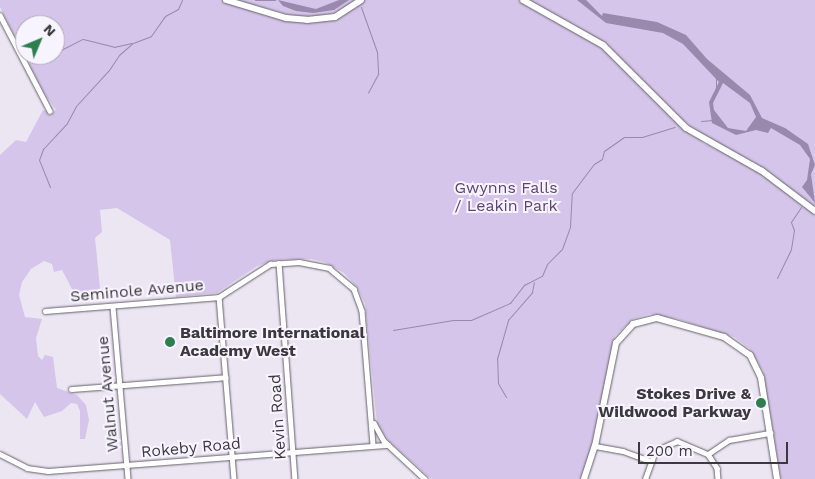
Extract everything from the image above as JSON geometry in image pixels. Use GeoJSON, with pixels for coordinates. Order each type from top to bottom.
{"type":"FeatureCollection","features":[{"type":"Feature","properties":{"kind":"street"},"geometry":{"type":"LineString","coordinates":[[226,0],[286,18],[306,20],[336,17],[361,0]]}},
{"type":"Feature","properties":{"kind":"street"},"geometry":{"type":"LineString","coordinates":[[523,0],[603,45],[686,128],[762,172],[815,211]]}},
{"type":"Feature","properties":{"kind":"street"},"geometry":{"type":"LineString","coordinates":[[0,14],[50,111]]}},
{"type":"Feature","properties":{"kind":"street","name":"Seminole Avenue"},"geometry":{"type":"LineString","coordinates":[[45,311],[219,297],[256,271],[279,263],[322,265],[337,272],[354,289],[362,312],[372,417],[372,445]]}},
{"type":"Feature","properties":{"kind":"street","name":"Kevin Road"},"geometry":{"type":"LineString","coordinates":[[279,263],[295,479]]}},
{"type":"Feature","properties":{"kind":"street"},"geometry":{"type":"LineString","coordinates":[[219,297],[234,479]]}},
{"type":"Feature","properties":{"kind":"street","name":"Walnut Avenue"},"geometry":{"type":"LineString","coordinates":[[113,307],[128,479]]}},
{"type":"Feature","properties":{"kind":"street"},"geometry":{"type":"LineString","coordinates":[[584,479],[595,446],[613,350],[626,329],[641,320],[666,319],[733,341],[750,355],[761,378],[777,479]]}},
{"type":"Feature","properties":{"kind":"street"},"geometry":{"type":"LineString","coordinates":[[71,389],[226,377]]}},
{"type":"Feature","properties":{"kind":"street"},"geometry":{"type":"LineString","coordinates":[[372,417],[377,432],[388,445],[425,479]]}},
{"type":"Feature","properties":{"kind":"street"},"geometry":{"type":"LineString","coordinates":[[708,454],[729,440],[770,433]]}},
{"type":"Feature","properties":{"kind":"street"},"geometry":{"type":"LineString","coordinates":[[645,479],[655,450],[670,442],[682,442],[708,454],[717,468],[718,479]]}},
{"type":"Feature","properties":{"kind":"street","name":"Rokeby Road"},"geometry":{"type":"LineString","coordinates":[[0,454],[27,468],[48,471],[388,445]]}},
{"type":"Feature","properties":{"kind":"street"},"geometry":{"type":"LineString","coordinates":[[595,446],[623,451],[650,462]]}},
{"type":"Feature","properties":{"kind":"green space","name":"Gwynns Falls / Leakin Park"},"geometry":{"type":"Polygon","coordinates":[[[0,0],[222,0],[252,11],[308,22],[340,18],[364,0],[519,0],[582,34],[600,45],[679,123],[704,143],[755,169],[815,213],[815,479],[781,479],[763,371],[750,349],[734,337],[678,319],[650,314],[633,319],[615,336],[590,453],[580,479],[431,479],[388,440],[377,424],[365,304],[357,287],[344,273],[324,262],[311,259],[275,260],[257,266],[217,293],[176,297],[170,240],[117,208],[100,210],[102,232],[95,238],[100,288],[84,297],[72,289],[62,270],[54,272],[52,264],[44,261],[31,269],[22,282],[19,295],[25,317],[42,319],[36,338],[38,356],[42,360],[45,355],[53,357],[57,388],[77,395],[86,405],[89,420],[85,439],[80,439],[80,411],[77,404],[71,403],[62,411],[44,417],[35,402],[27,419],[0,394],[0,155],[16,140],[26,142],[43,110],[51,113],[56,110],[44,93],[30,65],[65,65],[65,15],[15,15],[15,36],[0,7],[0,0]]]}},
{"type":"Feature","properties":{"kind":"green space"},"geometry":{"type":"Polygon","coordinates":[[[236,0],[356,0],[341,11],[316,17],[294,16],[236,0]]]}},
{"type":"Feature","properties":{"kind":"green space"},"geometry":{"type":"Polygon","coordinates":[[[528,0],[815,0],[815,207],[755,163],[704,137],[679,117],[604,42],[528,0]]]}},
{"type":"Feature","properties":{"kind":"shaded area"},"geometry":{"type":"Polygon","coordinates":[[[278,0],[316,9],[339,0],[349,0],[334,10],[313,13],[296,11],[283,6],[278,0]]]}},
{"type":"Feature","properties":{"kind":"shaded area"},"geometry":{"type":"Polygon","coordinates":[[[577,0],[586,0],[602,16],[603,13],[657,22],[686,35],[707,59],[750,95],[762,118],[785,128],[808,144],[815,165],[811,174],[815,203],[802,187],[807,180],[810,159],[800,145],[771,128],[768,133],[756,130],[736,135],[712,123],[709,102],[719,82],[683,44],[663,33],[606,23],[577,0]],[[723,83],[713,103],[714,110],[728,128],[746,131],[756,117],[750,103],[723,83]]]}},
{"type":"Feature","properties":{"kind":"waterway"},"geometry":{"type":"LineString","coordinates":[[50,187],[39,160],[43,149],[67,123],[76,106],[109,70],[119,55],[133,43],[151,36],[165,16],[178,9],[182,0]]}},
{"type":"Feature","properties":{"kind":"waterway"},"geometry":{"type":"LineString","coordinates":[[255,0],[275,0]]}},
{"type":"Feature","properties":{"kind":"waterway"},"geometry":{"type":"LineString","coordinates":[[361,7],[377,52],[378,74],[368,93]]}},
{"type":"Feature","properties":{"kind":"waterway"},"geometry":{"type":"LineString","coordinates":[[65,48],[83,39],[114,47],[132,43]]}},
{"type":"Feature","properties":{"kind":"waterway"},"geometry":{"type":"LineString","coordinates":[[716,78],[716,89]]}},
{"type":"Feature","properties":{"kind":"waterway"},"geometry":{"type":"LineString","coordinates":[[701,121],[713,120]]}},
{"type":"Feature","properties":{"kind":"waterway"},"geometry":{"type":"LineString","coordinates":[[393,330],[453,320],[471,320],[510,303],[524,285],[542,276],[547,264],[562,249],[570,227],[572,193],[594,164],[602,159],[604,151],[624,137],[642,137],[675,127]]}},
{"type":"Feature","properties":{"kind":"waterway"},"geometry":{"type":"LineString","coordinates":[[777,278],[791,249],[794,230],[791,222],[801,207]]}},
{"type":"Feature","properties":{"kind":"waterway"},"geometry":{"type":"LineString","coordinates":[[506,397],[498,383],[497,359],[508,320],[532,292],[534,282]]}},
{"type":"Feature","properties":{"kind":"place","name":"Baltimore International Academy West"},"geometry":{"type":"Point","coordinates":[170,342]}},
{"type":"Feature","properties":{"kind":"place","name":"Stokes Drive & Wildwood Parkway"},"geometry":{"type":"Point","coordinates":[761,403]}}]}
